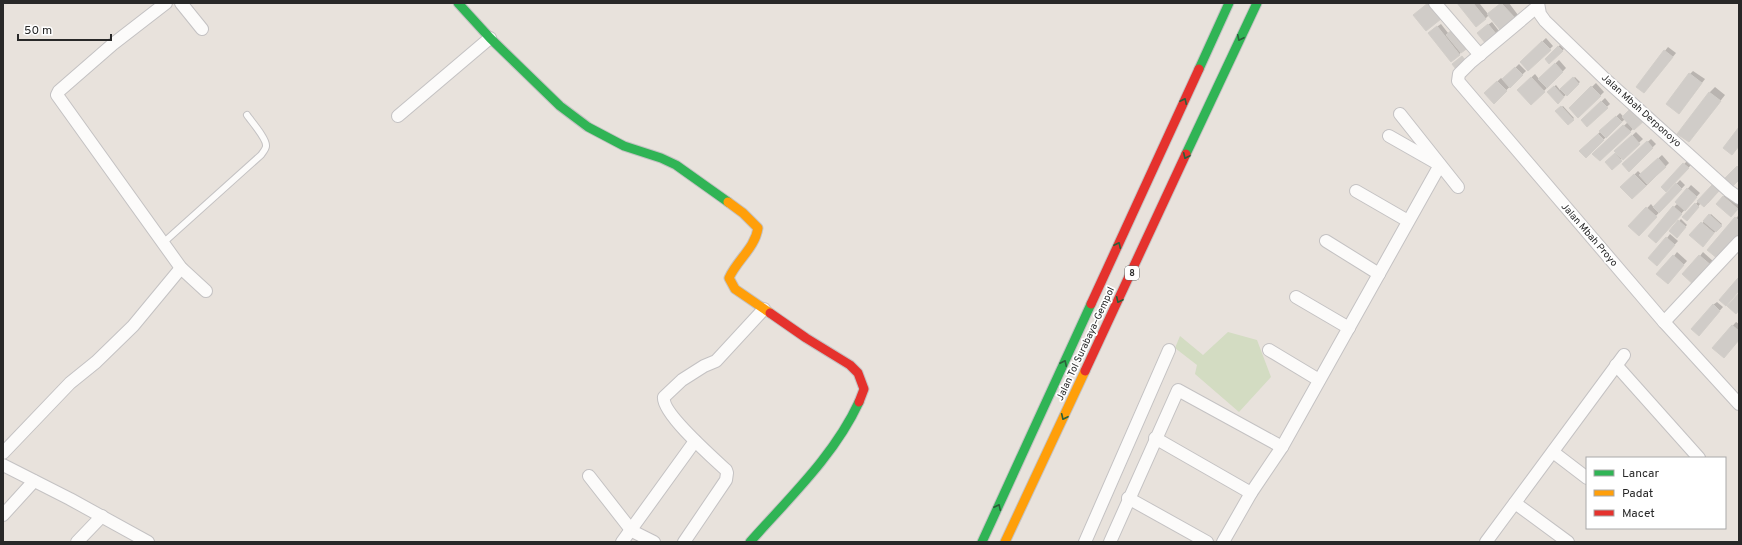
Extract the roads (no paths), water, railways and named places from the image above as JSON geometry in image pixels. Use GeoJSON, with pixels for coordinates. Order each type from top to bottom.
{"type":"FeatureCollection","features":[{"type":"Feature","properties":{"kind":"main road"},"geometry":{"type":"LineString","coordinates":[[458,3],[490,38],[560,106],[588,127],[624,146],[661,158],[676,165],[743,213],[753,222],[758,228],[755,240],[731,271],[729,278],[735,289],[806,338],[850,365],[858,373],[864,389],[846,427],[826,455],[750,542]]}},
{"type":"Feature","properties":{"kind":"main road","name":"Jalan Tol Surabaya–Gempol"},"geometry":{"type":"LineString","coordinates":[[982,542],[1229,3]]}},
{"type":"Feature","properties":{"kind":"main road","name":"Jalan Tol Surabaya–Gempol"},"geometry":{"type":"LineString","coordinates":[[1005,542],[1257,3]]}},
{"type":"Feature","properties":{"kind":"street"},"geometry":{"type":"LineString","coordinates":[[166,3],[113,44],[59,91],[58,95],[181,268],[206,291]]}},
{"type":"Feature","properties":{"kind":"street"},"geometry":{"type":"LineString","coordinates":[[181,3],[202,29]]}},
{"type":"Feature","properties":{"kind":"street"},"geometry":{"type":"LineString","coordinates":[[1435,3],[1475,59]]}},
{"type":"Feature","properties":{"kind":"street","name":"Jalan Mbah Proyo"},"geometry":{"type":"LineString","coordinates":[[1538,4],[1459,74],[1458,81],[1664,322],[1739,404]]}},
{"type":"Feature","properties":{"kind":"street","name":"Jalan Mbah Derponoyo"},"geometry":{"type":"LineString","coordinates":[[1538,4],[1540,14],[1545,21],[1605,79],[1729,191],[1739,198]]}},
{"type":"Feature","properties":{"kind":"street"},"geometry":{"type":"LineString","coordinates":[[398,116],[490,38]]}},
{"type":"Feature","properties":{"kind":"street"},"geometry":{"type":"LineString","coordinates":[[1400,114],[1458,187]]}},
{"type":"Feature","properties":{"kind":"street"},"geometry":{"type":"LineString","coordinates":[[1389,136],[1440,165]]}},
{"type":"Feature","properties":{"kind":"street"},"geometry":{"type":"LineString","coordinates":[[1223,542],[1251,493],[1282,447],[1440,165]]}},
{"type":"Feature","properties":{"kind":"street"},"geometry":{"type":"LineString","coordinates":[[1356,190],[1408,221]]}},
{"type":"Feature","properties":{"kind":"street"},"geometry":{"type":"LineString","coordinates":[[1326,241],[1379,274]]}},
{"type":"Feature","properties":{"kind":"street"},"geometry":{"type":"LineString","coordinates":[[1664,322],[1739,242]]}},
{"type":"Feature","properties":{"kind":"street"},"geometry":{"type":"LineString","coordinates":[[3,453],[70,383],[96,362],[133,326],[181,268]]}},
{"type":"Feature","properties":{"kind":"street"},"geometry":{"type":"LineString","coordinates":[[1296,297],[1349,328]]}},
{"type":"Feature","properties":{"kind":"street"},"geometry":{"type":"LineString","coordinates":[[684,542],[727,477],[726,470],[695,442],[666,408],[663,401],[664,397],[682,380],[704,366],[716,361],[764,309]]}},
{"type":"Feature","properties":{"kind":"street"},"geometry":{"type":"LineString","coordinates":[[1085,542],[1169,350]]}},
{"type":"Feature","properties":{"kind":"street"},"geometry":{"type":"LineString","coordinates":[[1269,350],[1320,380]]}},
{"type":"Feature","properties":{"kind":"street"},"geometry":{"type":"LineString","coordinates":[[1486,542],[1620,360],[1698,457]]}},
{"type":"Feature","properties":{"kind":"street"},"geometry":{"type":"LineString","coordinates":[[1110,542],[1128,498],[1178,390],[1282,447]]}},
{"type":"Feature","properties":{"kind":"street"},"geometry":{"type":"LineString","coordinates":[[1155,438],[1251,493]]}},
{"type":"Feature","properties":{"kind":"street"},"geometry":{"type":"LineString","coordinates":[[622,542],[632,531],[695,442]]}},
{"type":"Feature","properties":{"kind":"street"},"geometry":{"type":"LineString","coordinates":[[1553,452],[1586,477]]}},
{"type":"Feature","properties":{"kind":"street"},"geometry":{"type":"LineString","coordinates":[[3,466],[102,516],[148,542]]}},
{"type":"Feature","properties":{"kind":"street"},"geometry":{"type":"LineString","coordinates":[[589,476],[632,531],[654,542]]}},
{"type":"Feature","properties":{"kind":"street"},"geometry":{"type":"LineString","coordinates":[[3,515],[34,481]]}},
{"type":"Feature","properties":{"kind":"street"},"geometry":{"type":"LineString","coordinates":[[1128,498],[1207,542]]}},
{"type":"Feature","properties":{"kind":"street"},"geometry":{"type":"LineString","coordinates":[[1515,503],[1568,542]]}},
{"type":"Feature","properties":{"kind":"street"},"geometry":{"type":"LineString","coordinates":[[77,542],[102,516]]}},
{"type":"Feature","properties":{"kind":"lane"},"geometry":{"type":"LineString","coordinates":[[163,243],[262,155],[266,146],[263,138],[246,115]]}}]}
